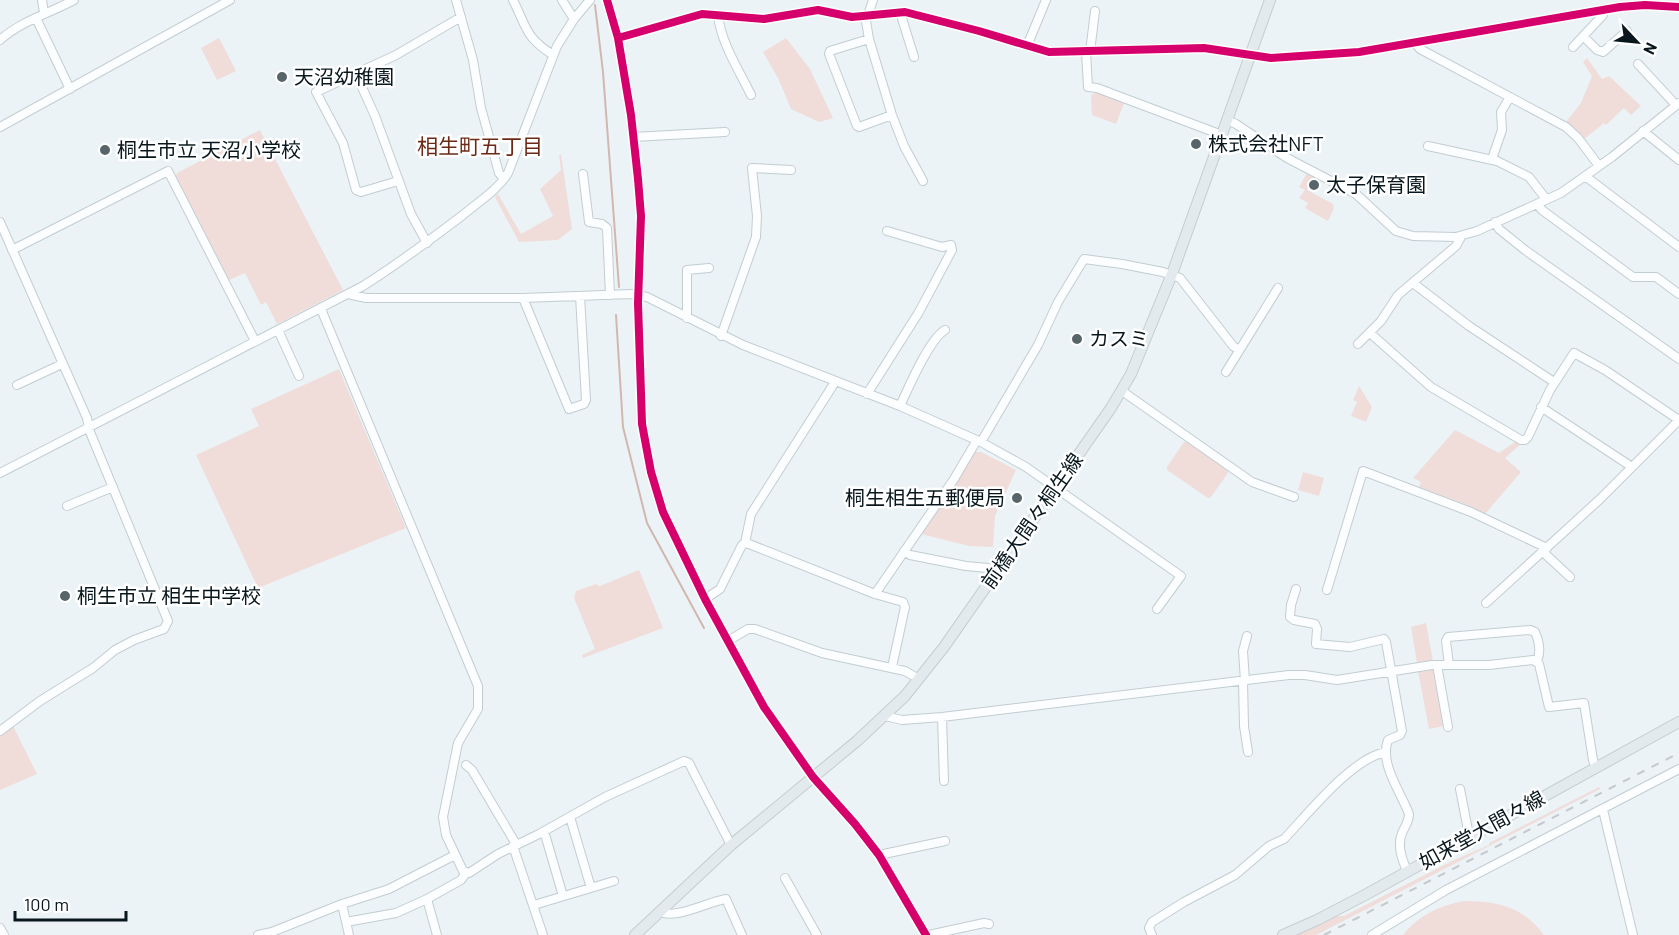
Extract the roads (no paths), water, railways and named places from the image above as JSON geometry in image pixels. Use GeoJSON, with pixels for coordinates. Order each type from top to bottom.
{"type":"FeatureCollection","features":[{"type":"Feature","properties":{"kind":"main road","name":"前橋大間々桐生線"},"geometry":{"type":"LineString","coordinates":[[638,934],[660,910],[731,845],[885,716],[920,679],[1122,391],[1172,274],[1270,0]]}},
{"type":"Feature","properties":{"kind":"main road","name":"如来堂大間々線"},"geometry":{"type":"LineString","coordinates":[[1283,935],[1317,920],[1679,722]]}},
{"type":"Feature","properties":{"kind":"street"},"geometry":{"type":"LineString","coordinates":[[42,0],[40,15],[70,89]]}},
{"type":"Feature","properties":{"kind":"street"},"geometry":{"type":"LineString","coordinates":[[0,40],[40,15],[74,0]]}},
{"type":"Feature","properties":{"kind":"street"},"geometry":{"type":"LineString","coordinates":[[0,127],[230,0]]}},
{"type":"Feature","properties":{"kind":"street"},"geometry":{"type":"LineString","coordinates":[[456,0],[473,60],[481,108],[499,173],[504,179]]}},
{"type":"Feature","properties":{"kind":"street"},"geometry":{"type":"LineString","coordinates":[[513,0],[532,39],[554,55]]}},
{"type":"Feature","properties":{"kind":"street"},"geometry":{"type":"LineString","coordinates":[[562,0],[574,19]]}},
{"type":"Feature","properties":{"kind":"street"},"geometry":{"type":"LineString","coordinates":[[0,473],[321,309],[389,270],[427,243],[504,179],[562,37],[590,0]]}},
{"type":"Feature","properties":{"kind":"street"},"geometry":{"type":"LineString","coordinates":[[607,0],[618,38],[633,137],[641,216],[638,295],[642,424],[651,472],[669,525],[705,599],[764,706],[813,777],[879,855],[928,935],[984,922],[988,924]]}},
{"type":"Feature","properties":{"kind":"street"},"geometry":{"type":"LineString","coordinates":[[873,0],[866,21],[869,39],[892,115],[904,146],[923,181]]}},
{"type":"Feature","properties":{"kind":"street"},"geometry":{"type":"LineString","coordinates":[[1027,46],[1046,0]]}},
{"type":"Feature","properties":{"kind":"street"},"geometry":{"type":"LineString","coordinates":[[618,38],[693,16],[718,15],[771,19],[822,10],[846,17],[900,12],[943,21],[1049,52],[1204,48],[1267,58],[1340,54],[1415,43],[1634,3],[1679,8]]}},
{"type":"Feature","properties":{"kind":"street"},"geometry":{"type":"LineString","coordinates":[[1573,47],[1603,15],[1604,9]]}},
{"type":"Feature","properties":{"kind":"street"},"geometry":{"type":"LineString","coordinates":[[1095,11],[1088,52],[1088,87],[1097,88],[1222,135]]}},
{"type":"Feature","properties":{"kind":"street"},"geometry":{"type":"LineString","coordinates":[[900,12],[914,57]]}},
{"type":"Feature","properties":{"kind":"street"},"geometry":{"type":"LineString","coordinates":[[718,15],[728,47],[751,95]]}},
{"type":"Feature","properties":{"kind":"street"},"geometry":{"type":"LineString","coordinates":[[398,181],[357,192],[343,143],[316,92],[396,55],[461,17]]}},
{"type":"Feature","properties":{"kind":"street"},"geometry":{"type":"LineString","coordinates":[[1583,36],[1597,50],[1603,52],[1628,31]]}},
{"type":"Feature","properties":{"kind":"street"},"geometry":{"type":"LineString","coordinates":[[869,39],[830,51],[829,54],[856,126],[859,127],[892,115]]}},
{"type":"Feature","properties":{"kind":"street"},"geometry":{"type":"LineString","coordinates":[[1415,43],[1420,49],[1568,128],[1599,166]]}},
{"type":"Feature","properties":{"kind":"street"},"geometry":{"type":"LineString","coordinates":[[1227,120],[1287,158],[1356,194],[1395,231],[1413,236],[1461,237],[1561,193],[1678,104],[1638,64]]}},
{"type":"Feature","properties":{"kind":"street"},"geometry":{"type":"LineString","coordinates":[[356,74],[375,116],[411,214],[427,243]]}},
{"type":"Feature","properties":{"kind":"street"},"geometry":{"type":"LineString","coordinates":[[1492,159],[1502,130],[1501,112],[1510,97]]}},
{"type":"Feature","properties":{"kind":"street"},"geometry":{"type":"LineString","coordinates":[[1643,131],[1679,160]]}},
{"type":"Feature","properties":{"kind":"street"},"geometry":{"type":"LineString","coordinates":[[633,137],[725,132]]}},
{"type":"Feature","properties":{"kind":"street"},"geometry":{"type":"LineString","coordinates":[[1428,146],[1492,159],[1529,177],[1546,199]]}},
{"type":"Feature","properties":{"kind":"street"},"geometry":{"type":"LineString","coordinates":[[721,336],[756,237],[757,216],[752,168],[791,170]]}},
{"type":"Feature","properties":{"kind":"street"},"geometry":{"type":"LineString","coordinates":[[12,250],[168,171],[255,341]]}},
{"type":"Feature","properties":{"kind":"street"},"geometry":{"type":"LineString","coordinates":[[584,174],[589,222],[602,224],[607,228],[610,295]]}},
{"type":"Feature","properties":{"kind":"street"},"geometry":{"type":"LineString","coordinates":[[1585,176],[1679,247]]}},
{"type":"Feature","properties":{"kind":"street"},"geometry":{"type":"LineString","coordinates":[[1537,204],[1633,277],[1653,276],[1679,294]]}},
{"type":"Feature","properties":{"kind":"street"},"geometry":{"type":"LineString","coordinates":[[0,222],[87,418],[168,621],[164,629],[115,650],[93,668],[40,701],[0,731]]}},
{"type":"Feature","properties":{"kind":"street"},"geometry":{"type":"LineString","coordinates":[[1495,222],[1499,229],[1519,246],[1679,359]]}},
{"type":"Feature","properties":{"kind":"street"},"geometry":{"type":"LineString","coordinates":[[867,394],[916,318],[952,250],[951,245],[942,247],[887,231]]}},
{"type":"Feature","properties":{"kind":"street"},"geometry":{"type":"LineString","coordinates":[[1358,344],[1381,321],[1396,297],[1456,246],[1461,237]]}},
{"type":"Feature","properties":{"kind":"street"},"geometry":{"type":"LineString","coordinates":[[875,594],[979,441],[1038,345],[1058,302],[1083,260],[1122,264],[1172,274],[1183,280],[1233,346],[1239,350]]}},
{"type":"Feature","properties":{"kind":"street"},"geometry":{"type":"LineString","coordinates":[[687,318],[687,270],[709,268]]}},
{"type":"Feature","properties":{"kind":"street"},"geometry":{"type":"LineString","coordinates":[[1413,283],[1469,326],[1554,382]]}},
{"type":"Feature","properties":{"kind":"street"},"geometry":{"type":"LineString","coordinates":[[1226,372],[1278,288]]}},
{"type":"Feature","properties":{"kind":"street"},"geometry":{"type":"LineString","coordinates":[[348,294],[366,298],[523,298],[610,295],[647,297],[721,336],[900,406],[979,441],[1022,464],[1180,576],[1157,609]]}},
{"type":"Feature","properties":{"kind":"street"},"geometry":{"type":"LineString","coordinates":[[523,298],[569,409],[573,409],[584,404],[586,400],[580,296]]}},
{"type":"Feature","properties":{"kind":"street"},"geometry":{"type":"LineString","coordinates":[[321,309],[478,686],[478,710],[458,743],[444,810],[446,835],[466,873]]}},
{"type":"Feature","properties":{"kind":"street"},"geometry":{"type":"LineString","coordinates":[[278,330],[299,376]]}},
{"type":"Feature","properties":{"kind":"street"},"geometry":{"type":"LineString","coordinates":[[900,406],[938,335],[945,330]]}},
{"type":"Feature","properties":{"kind":"street"},"geometry":{"type":"LineString","coordinates":[[1370,333],[1431,387],[1519,439],[1525,440],[1528,437],[1554,382],[1574,353],[1600,367],[1679,420],[1545,550],[1486,603]]}},
{"type":"Feature","properties":{"kind":"street"},"geometry":{"type":"LineString","coordinates":[[17,385],[62,364]]}},
{"type":"Feature","properties":{"kind":"street"},"geometry":{"type":"LineString","coordinates":[[705,599],[720,589],[745,543],[751,514],[836,382]]}},
{"type":"Feature","properties":{"kind":"street"},"geometry":{"type":"LineString","coordinates":[[1122,391],[1252,482],[1294,497]]}},
{"type":"Feature","properties":{"kind":"street"},"geometry":{"type":"LineString","coordinates":[[1541,407],[1632,467]]}},
{"type":"Feature","properties":{"kind":"street"},"geometry":{"type":"LineString","coordinates":[[1327,590],[1363,471],[1471,512],[1545,550],[1570,577]]}},
{"type":"Feature","properties":{"kind":"street"},"geometry":{"type":"LineString","coordinates":[[67,506],[113,487]]}},
{"type":"Feature","properties":{"kind":"street"},"geometry":{"type":"LineString","coordinates":[[745,543],[904,604],[892,667]]}},
{"type":"Feature","properties":{"kind":"street"},"geometry":{"type":"LineString","coordinates":[[904,552],[966,566],[988,568],[997,572]]}},
{"type":"Feature","properties":{"kind":"street"},"geometry":{"type":"LineString","coordinates":[[1296,589],[1290,617],[1294,620],[1315,624],[1316,644],[1345,648],[1384,639],[1402,731],[1400,735],[1388,740],[1386,752],[1391,773],[1409,814],[1400,847],[1407,871]]}},
{"type":"Feature","properties":{"kind":"street"},"geometry":{"type":"LineString","coordinates":[[728,641],[748,629],[755,629],[822,652],[906,670],[920,679]]}},
{"type":"Feature","properties":{"kind":"street"},"geometry":{"type":"LineString","coordinates":[[1449,665],[1446,641],[1449,637],[1530,630],[1535,632],[1539,653],[1537,661],[1549,707],[1584,703],[1596,768]]}},
{"type":"Feature","properties":{"kind":"street"},"geometry":{"type":"LineString","coordinates":[[1247,636],[1244,651],[1244,726],[1248,752]]}},
{"type":"Feature","properties":{"kind":"street"},"geometry":{"type":"LineString","coordinates":[[885,716],[902,720],[942,717],[1297,675],[1337,680],[1437,665],[1488,665],[1537,661]]}},
{"type":"Feature","properties":{"kind":"street"},"geometry":{"type":"LineString","coordinates":[[1437,665],[1448,727]]}},
{"type":"Feature","properties":{"kind":"street"},"geometry":{"type":"LineString","coordinates":[[942,717],[944,781]]}},
{"type":"Feature","properties":{"kind":"street"},"geometry":{"type":"LineString","coordinates":[[1152,935],[1149,928],[1152,922],[1241,871],[1269,846],[1284,839],[1353,769],[1386,752]]}},
{"type":"Feature","properties":{"kind":"street"},"geometry":{"type":"LineString","coordinates":[[346,922],[396,913],[427,899],[461,880],[466,873],[605,797],[684,761],[689,763],[731,845]]}},
{"type":"Feature","properties":{"kind":"street"},"geometry":{"type":"LineString","coordinates":[[466,765],[472,770],[518,844],[543,935]]}},
{"type":"Feature","properties":{"kind":"street"},"geometry":{"type":"LineString","coordinates":[[1372,935],[1446,890],[1679,769]]}},
{"type":"Feature","properties":{"kind":"street"},"geometry":{"type":"LineString","coordinates":[[1460,789],[1471,836]]}},
{"type":"Feature","properties":{"kind":"street"},"geometry":{"type":"LineString","coordinates":[[1603,810],[1633,935]]}},
{"type":"Feature","properties":{"kind":"street"},"geometry":{"type":"LineString","coordinates":[[570,817],[591,888]]}},
{"type":"Feature","properties":{"kind":"street"},"geometry":{"type":"LineString","coordinates":[[544,831],[563,896]]}},
{"type":"Feature","properties":{"kind":"street"},"geometry":{"type":"LineString","coordinates":[[879,855],[945,841]]}},
{"type":"Feature","properties":{"kind":"street"},"geometry":{"type":"LineString","coordinates":[[258,935],[272,932],[398,885],[455,855]]}},
{"type":"Feature","properties":{"kind":"street"},"geometry":{"type":"LineString","coordinates":[[785,878],[817,935]]}},
{"type":"Feature","properties":{"kind":"street"},"geometry":{"type":"LineString","coordinates":[[534,905],[614,881]]}},
{"type":"Feature","properties":{"kind":"street"},"geometry":{"type":"LineString","coordinates":[[427,899],[437,935]]}},
{"type":"Feature","properties":{"kind":"street"},"geometry":{"type":"LineString","coordinates":[[660,910],[664,914],[675,914],[726,899],[742,935]]}},
{"type":"Feature","properties":{"kind":"street"},"geometry":{"type":"LineString","coordinates":[[342,904],[349,935]]}},
{"type":"Feature","properties":{"kind":"street"},"geometry":{"type":"LineString","coordinates":[[0,928],[4,935]]}},
{"type":"Feature","properties":{"kind":"waterway"},"geometry":{"type":"LineString","coordinates":[[595,5],[603,72],[619,287]]}},
{"type":"Feature","properties":{"kind":"waterway"},"geometry":{"type":"LineString","coordinates":[[616,315],[623,427],[647,523],[704,628]]}},
{"type":"Feature","properties":{"kind":"railway"},"geometry":{"type":"LineString","coordinates":[[1324,935],[1679,753]]}},
{"type":"Feature","properties":{"kind":"place","name":"天沼幼稚園"},"geometry":{"type":"Point","coordinates":[282,77]}},
{"type":"Feature","properties":{"kind":"place","name":"株式会社NFT"},"geometry":{"type":"Point","coordinates":[1196,144]}},
{"type":"Feature","properties":{"kind":"place","name":"桐生市立 天沼小学校"},"geometry":{"type":"Point","coordinates":[105,150]}},
{"type":"Feature","properties":{"kind":"place","name":"太子保育園"},"geometry":{"type":"Point","coordinates":[1314,185]}},
{"type":"Feature","properties":{"kind":"place","name":"カスミ"},"geometry":{"type":"Point","coordinates":[1077,339]}},
{"type":"Feature","properties":{"kind":"place","name":"桐生相生五郵便局"},"geometry":{"type":"Point","coordinates":[1017,498]}},
{"type":"Feature","properties":{"kind":"place","name":"桐生市立 相生中学校"},"geometry":{"type":"Point","coordinates":[65,596]}},
{"type":"Feature","properties":{"kind":"district","name":"相生町五丁目"},"geometry":{"type":"Point","coordinates":[480,147]}}]}
